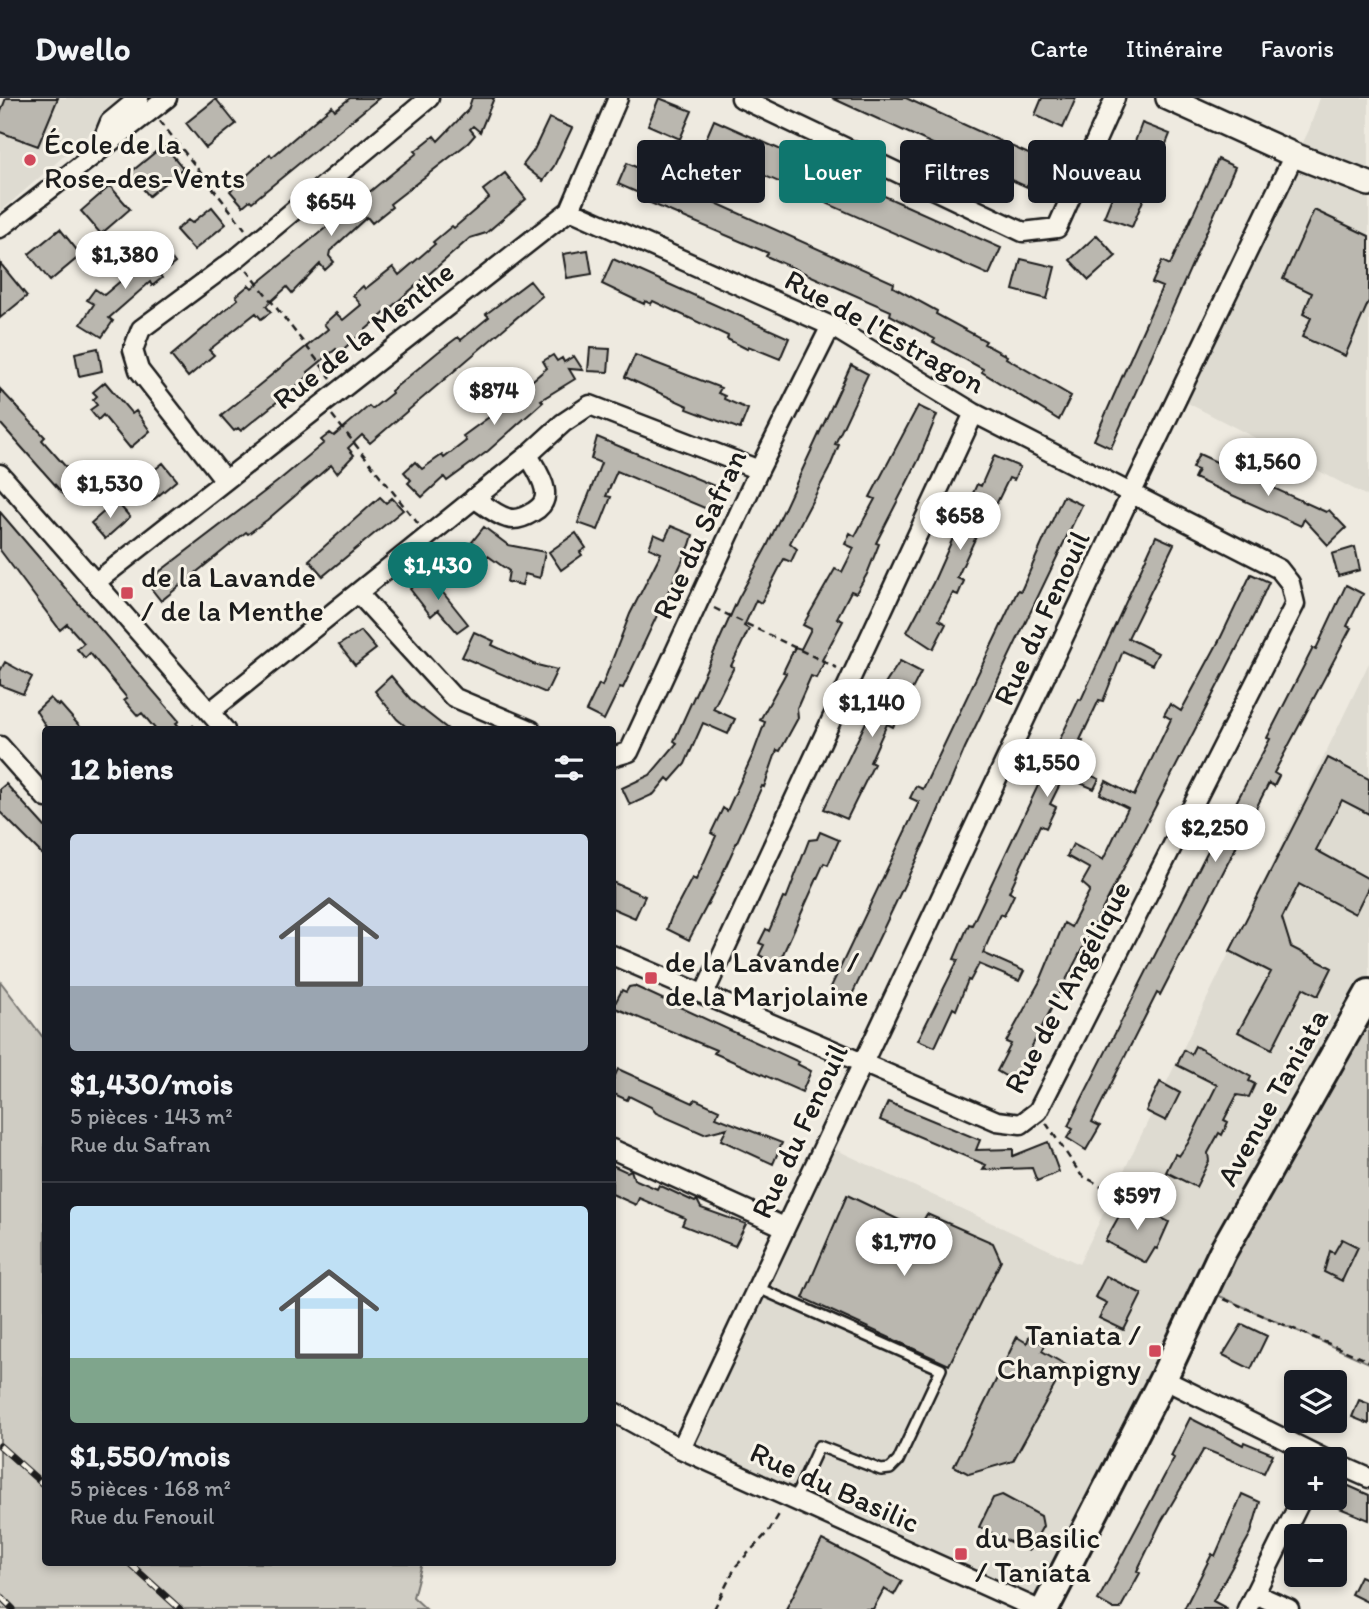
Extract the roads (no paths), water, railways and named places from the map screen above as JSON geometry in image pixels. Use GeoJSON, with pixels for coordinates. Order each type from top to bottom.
{"type":"FeatureCollection","features":[{"type":"Feature","properties":{"kind":"main road","name":"Avenue Taniata"},"geometry":{"type":"LineString","coordinates":[[1045,1609],[1163,1379],[1204,1289],[1369,993]]}},
{"type":"Feature","properties":{"kind":"street"},"geometry":{"type":"LineString","coordinates":[[0,228],[98,152],[145,104],[167,98]]}},
{"type":"Feature","properties":{"kind":"street"},"geometry":{"type":"LineString","coordinates":[[224,479],[139,370],[133,349],[141,329],[238,257],[429,98]]}},
{"type":"Feature","properties":{"kind":"street","name":"Rue de la Menthe"},"geometry":{"type":"LineString","coordinates":[[96,582],[569,210],[618,98]]}},
{"type":"Feature","properties":{"kind":"street"},"geometry":{"type":"LineString","coordinates":[[741,98],[1023,232],[1057,228],[1115,98]]}},
{"type":"Feature","properties":{"kind":"street"},"geometry":{"type":"LineString","coordinates":[[1168,98],[1294,155],[1369,184]]}},
{"type":"Feature","properties":{"kind":"street","name":"Rue du Fenouil"},"geometry":{"type":"LineString","coordinates":[[681,1449],[1130,494],[1294,155]]}},
{"type":"Feature","properties":{"kind":"street","name":"Rue de l'Estragon"},"geometry":{"type":"LineString","coordinates":[[569,210],[831,327],[974,413],[1130,494]]}},
{"type":"Feature","properties":{"kind":"street","name":"Rue du Safran"},"geometry":{"type":"LineString","coordinates":[[616,756],[629,752],[759,470],[831,327]]}},
{"type":"Feature","properties":{"kind":"street"},"geometry":{"type":"LineString","coordinates":[[210,712],[528,455],[563,423],[590,405],[759,470]]}},
{"type":"Feature","properties":{"kind":"street"},"geometry":{"type":"LineString","coordinates":[[704,994],[974,413]]}},
{"type":"Feature","properties":{"kind":"street"},"geometry":{"type":"LineString","coordinates":[[474,498],[506,518],[522,519],[537,510],[545,499],[545,486],[528,455]]}},
{"type":"Feature","properties":{"kind":"street"},"geometry":{"type":"LineString","coordinates":[[0,474],[222,726]]}},
{"type":"Feature","properties":{"kind":"street","name":"Rue de l'Angélique"},"geometry":{"type":"LineString","coordinates":[[616,956],[997,1122],[1021,1124],[1038,1111],[1295,604],[1290,583],[1279,569],[1130,494]]}},
{"type":"Feature","properties":{"kind":"street"},"geometry":{"type":"LineString","coordinates":[[358,593],[453,697],[522,726]]}},
{"type":"Feature","properties":{"kind":"street"},"geometry":{"type":"LineString","coordinates":[[0,746],[42,793]]}},
{"type":"Feature","properties":{"kind":"street"},"geometry":{"type":"LineString","coordinates":[[616,1151],[784,1227]]}},
{"type":"Feature","properties":{"kind":"street"},"geometry":{"type":"LineString","coordinates":[[1163,1379],[1300,1447]]}},
{"type":"Feature","properties":{"kind":"street","name":"Rue du Basilic"},"geometry":{"type":"LineString","coordinates":[[616,1413],[681,1449],[1037,1609]]}},
{"type":"Feature","properties":{"kind":"street"},"geometry":{"type":"LineString","coordinates":[[1347,1469],[1369,1478]]}},
{"type":"Feature","properties":{"kind":"street"},"geometry":{"type":"LineString","coordinates":[[1289,1609],[1251,1601],[1296,1510]]}},
{"type":"Feature","properties":{"kind":"lane"},"geometry":{"type":"LineString","coordinates":[[756,1287],[941,1369],[898,1461],[890,1469],[881,1470],[820,1446],[792,1498]]}},
{"type":"Feature","properties":{"kind":"railway"},"geometry":{"type":"LineString","coordinates":[[0,1446],[42,1483]]}},
{"type":"Feature","properties":{"kind":"railway"},"geometry":{"type":"LineString","coordinates":[[132,1566],[180,1609]]}},
{"type":"Feature","properties":{"kind":"railway"},"geometry":{"type":"LineString","coordinates":[[0,1596],[13,1609]]}},
{"type":"Feature","properties":{"kind":"place","name":"École de la Rose-des-Vents"},"geometry":{"type":"Point","coordinates":[30,160]}},
{"type":"Feature","properties":{"kind":"place","name":"de la Lavande / de la Menthe"},"geometry":{"type":"Point","coordinates":[127,593]}},
{"type":"Feature","properties":{"kind":"place","name":"de la Lavande / de la Marjolaine"},"geometry":{"type":"Point","coordinates":[651,978]}},
{"type":"Feature","properties":{"kind":"place","name":"Taniata / Champigny"},"geometry":{"type":"Point","coordinates":[1155,1351]}},
{"type":"Feature","properties":{"kind":"place","name":"du Basilic / Taniata"},"geometry":{"type":"Point","coordinates":[961,1554]}}]}
